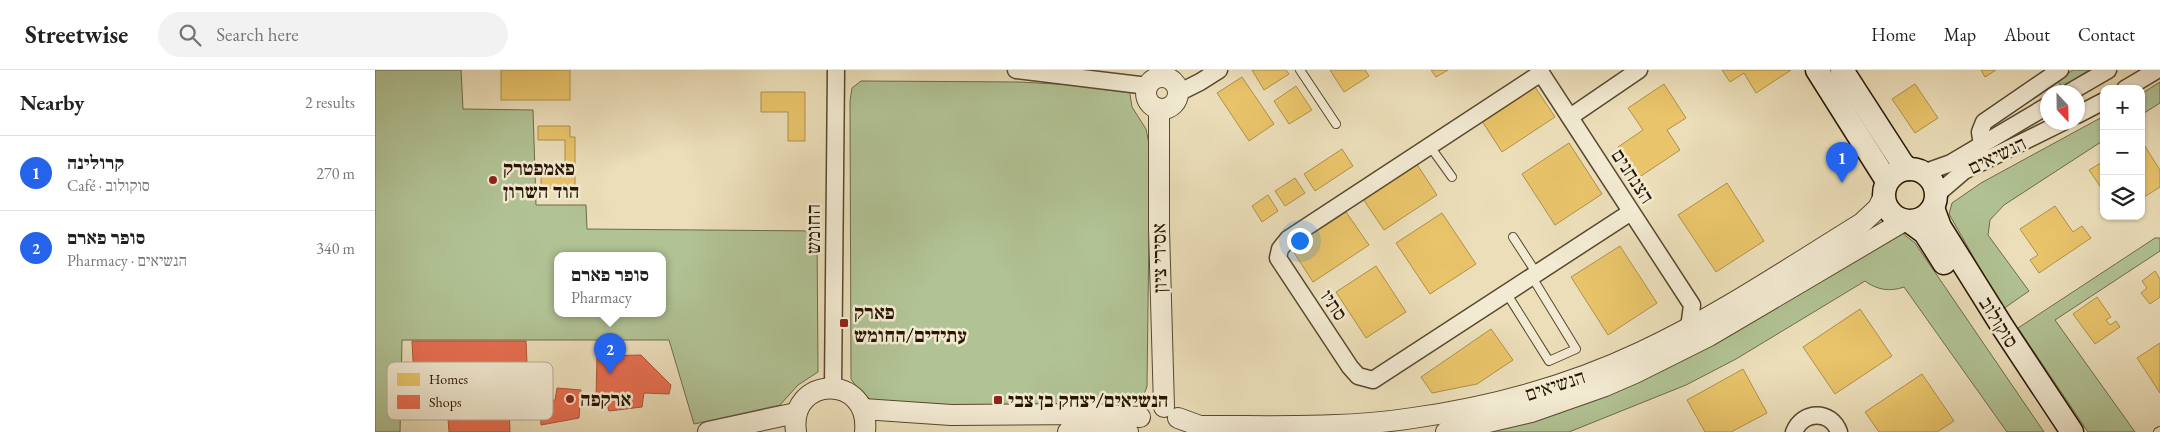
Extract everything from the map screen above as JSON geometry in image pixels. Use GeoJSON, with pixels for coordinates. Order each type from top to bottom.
{"type":"FeatureCollection","features":[{"type":"Feature","properties":{"kind":"main road"},"geometry":{"type":"LineString","coordinates":[[1817,70],[1885,190],[1888,211],[1907,222],[1924,218],[1934,201],[1933,182],[1901,163],[1842,70]]}},
{"type":"Feature","properties":{"kind":"main road"},"geometry":{"type":"LineString","coordinates":[[1885,190],[1897,173],[1916,171]]}},
{"type":"Feature","properties":{"kind":"main road","name":"סוקולוב"},"geometry":{"type":"LineString","coordinates":[[1934,201],[1943,232],[2072,432]]}},
{"type":"Feature","properties":{"kind":"main road","name":"סוקולוב"},"geometry":{"type":"LineString","coordinates":[[1907,222],[1930,240],[2056,432]]}},
{"type":"Feature","properties":{"kind":"street","name":"החומש"},"geometry":{"type":"LineString","coordinates":[[833,388],[836,70]]}},
{"type":"Feature","properties":{"kind":"street"},"geometry":{"type":"LineString","coordinates":[[1016,70],[1154,78],[1169,79],[1177,87],[1178,93],[1174,103],[1165,109],[1159,109],[1149,103],[1146,92],[1154,78]]}},
{"type":"Feature","properties":{"kind":"street"},"geometry":{"type":"LineString","coordinates":[[1178,93],[1219,70]]}},
{"type":"Feature","properties":{"kind":"street"},"geometry":{"type":"LineString","coordinates":[[1570,117],[1639,70]]}},
{"type":"Feature","properties":{"kind":"street"},"geometry":{"type":"LineString","coordinates":[[1982,145],[1980,132],[1985,122],[2060,70]]}},
{"type":"Feature","properties":{"kind":"street"},"geometry":{"type":"LineString","coordinates":[[2082,85],[2108,70]]}},
{"type":"Feature","properties":{"kind":"street"},"geometry":{"type":"LineString","coordinates":[[2132,85],[2157,70]]}},
{"type":"Feature","properties":{"kind":"street","name":"הצנחנים"},"geometry":{"type":"LineString","coordinates":[[1542,71],[1692,305]]}},
{"type":"Feature","properties":{"kind":"street","name":"סתיו"},"geometry":{"type":"LineString","coordinates":[[1542,71],[1288,239],[1280,249],[1278,258],[1282,267],[1350,368],[1365,379],[1373,380],[1631,212]]}},
{"type":"Feature","properties":{"kind":"street"},"geometry":{"type":"LineString","coordinates":[[2085,111],[2100,103]]}},
{"type":"Feature","properties":{"kind":"street","name":"אסירי ציון"},"geometry":{"type":"LineString","coordinates":[[1159,109],[1159,228],[1174,419]]}},
{"type":"Feature","properties":{"kind":"street","name":"הנשיאים"},"geometry":{"type":"LineString","coordinates":[[1916,171],[1951,163],[2040,110]]}},
{"type":"Feature","properties":{"kind":"street","name":"הנשיאים"},"geometry":{"type":"LineString","coordinates":[[1934,201],[1964,171],[2047,130]]}},
{"type":"Feature","properties":{"kind":"street","name":"הנשיאים"},"geometry":{"type":"LineString","coordinates":[[1174,419],[1201,426],[1336,425],[1380,422],[1454,412],[1492,404],[1569,381],[1640,353],[1718,311],[1862,223],[1878,208],[1885,190]]}},
{"type":"Feature","properties":{"kind":"street","name":"הנשיאים"},"geometry":{"type":"LineString","coordinates":[[1446,432],[1531,412],[1605,386],[1635,373],[1709,336],[1907,222]]}},
{"type":"Feature","properties":{"kind":"street"},"geometry":{"type":"LineString","coordinates":[[1689,328],[1692,305],[1711,311],[1718,311]]}},
{"type":"Feature","properties":{"kind":"street"},"geometry":{"type":"LineString","coordinates":[[708,432],[796,422],[807,396],[816,391],[833,388],[851,394],[863,409],[866,421],[865,432]]}},
{"type":"Feature","properties":{"kind":"street"},"geometry":{"type":"LineString","coordinates":[[1135,427],[1151,408],[1174,419]]}},
{"type":"Feature","properties":{"kind":"street"},"geometry":{"type":"LineString","coordinates":[[863,409],[951,415],[1092,414],[1135,427]]}},
{"type":"Feature","properties":{"kind":"street"},"geometry":{"type":"LineString","coordinates":[[1793,430],[1809,416],[1817,415],[1832,420],[1839,432]]}},
{"type":"Feature","properties":{"kind":"street"},"geometry":{"type":"LineString","coordinates":[[1068,432],[1087,427],[1113,425],[1135,427]]}},
{"type":"Feature","properties":{"kind":"lane"},"geometry":{"type":"LineString","coordinates":[[1300,70],[1336,124]]}},
{"type":"Feature","properties":{"kind":"lane"},"geometry":{"type":"LineString","coordinates":[[1429,145],[1452,177]]}},
{"type":"Feature","properties":{"kind":"lane"},"geometry":{"type":"LineString","coordinates":[[1507,294],[1549,362],[1576,350],[1513,237]]}},
{"type":"Feature","properties":{"kind":"green space"},"geometry":{"type":"Polygon","coordinates":[[[375,70],[461,70],[463,109],[533,110],[536,205],[586,205],[587,229],[817,231],[818,372],[798,385],[780,405],[694,424],[669,340],[402,340],[402,362],[387,362],[387,420],[400,420],[400,432],[375,432],[375,70]]]}},
{"type":"Feature","properties":{"kind":"green space"},"geometry":{"type":"Polygon","coordinates":[[[2073,70],[2089,70],[2065,85],[2060,85],[2057,81],[2073,70]]]}},
{"type":"Feature","properties":{"kind":"green space"},"geometry":{"type":"Polygon","coordinates":[[[861,81],[1020,82],[1129,88],[1132,107],[1146,129],[1150,149],[1147,386],[1144,394],[1139,399],[1127,405],[1096,408],[887,405],[870,399],[858,389],[851,379],[850,101],[852,88],[861,81]]]}},
{"type":"Feature","properties":{"kind":"green space"},"geometry":{"type":"Polygon","coordinates":[[[2160,82],[2160,103],[2145,112],[2145,91],[2160,82]]]}},
{"type":"Feature","properties":{"kind":"green space"},"geometry":{"type":"Polygon","coordinates":[[[2100,118],[2100,143],[2004,205],[1990,220],[1988,235],[2029,291],[2003,309],[1949,214],[1952,203],[1981,183],[2078,130],[2085,130],[2085,126],[2100,118]]]}},
{"type":"Feature","properties":{"kind":"green space"},"geometry":{"type":"Polygon","coordinates":[[[1902,233],[1915,243],[2044,432],[2007,432],[1904,287],[1884,289],[1865,281],[1736,359],[1686,385],[1569,432],[1467,432],[1902,233]]]}},
{"type":"Feature","properties":{"kind":"green space"},"geometry":{"type":"Polygon","coordinates":[[[2155,238],[2160,238],[2160,251],[2055,320],[2135,432],[2088,432],[2018,328],[2155,238]]]}},
{"type":"Feature","properties":{"kind":"building: Homes"},"geometry":{"type":"Polygon","coordinates":[[[501,70],[570,70],[570,100],[501,100],[501,70]]]}},
{"type":"Feature","properties":{"kind":"building: Homes"},"geometry":{"type":"Polygon","coordinates":[[[1252,70],[1286,70],[1289,74],[1264,90],[1252,70]]]}},
{"type":"Feature","properties":{"kind":"building: Homes"},"geometry":{"type":"Polygon","coordinates":[[[1330,70],[1365,70],[1369,76],[1344,92],[1330,70]]]}},
{"type":"Feature","properties":{"kind":"building: Homes"},"geometry":{"type":"Polygon","coordinates":[[[1431,70],[1448,70],[1436,77],[1431,70]]]}},
{"type":"Feature","properties":{"kind":"building: Homes"},"geometry":{"type":"Polygon","coordinates":[[[1722,70],[1791,70],[1756,93],[1744,73],[1730,82],[1722,70]]]}},
{"type":"Feature","properties":{"kind":"building: Homes"},"geometry":{"type":"Polygon","coordinates":[[[1981,70],[1996,70],[1985,77],[1981,70]]]}},
{"type":"Feature","properties":{"kind":"building: Homes"},"geometry":{"type":"Polygon","coordinates":[[[1242,77],[1274,124],[1249,141],[1217,93],[1242,77]]]}},
{"type":"Feature","properties":{"kind":"building: Homes"},"geometry":{"type":"Polygon","coordinates":[[[1533,84],[1555,117],[1502,152],[1480,118],[1533,84]]]}},
{"type":"Feature","properties":{"kind":"building: Homes"},"geometry":{"type":"Polygon","coordinates":[[[1664,84],[1686,118],[1667,130],[1680,150],[1638,178],[1618,147],[1643,130],[1628,108],[1664,84]]]}},
{"type":"Feature","properties":{"kind":"building: Homes"},"geometry":{"type":"Polygon","coordinates":[[[1915,84],[1938,118],[1915,133],[1892,99],[1915,84]]]}},
{"type":"Feature","properties":{"kind":"building: Homes"},"geometry":{"type":"Polygon","coordinates":[[[1296,86],[1312,110],[1289,124],[1274,101],[1296,86]]]}},
{"type":"Feature","properties":{"kind":"building: Homes"},"geometry":{"type":"Polygon","coordinates":[[[761,92],[805,92],[805,141],[788,141],[788,112],[761,112],[761,92]]]}},
{"type":"Feature","properties":{"kind":"building: Homes"},"geometry":{"type":"Polygon","coordinates":[[[538,126],[570,126],[570,137],[575,137],[575,188],[541,188],[541,175],[565,175],[565,140],[538,140],[538,126]]]}},
{"type":"Feature","properties":{"kind":"building: Homes"},"geometry":{"type":"Polygon","coordinates":[[[1569,143],[1602,194],[1555,225],[1522,174],[1569,143]]]}},
{"type":"Feature","properties":{"kind":"building: Homes"},"geometry":{"type":"Polygon","coordinates":[[[2145,146],[2160,170],[2160,187],[2145,196],[2145,146]]]}},
{"type":"Feature","properties":{"kind":"building: Homes"},"geometry":{"type":"Polygon","coordinates":[[[1342,149],[1353,166],[1315,191],[1304,174],[1342,149]]]}},
{"type":"Feature","properties":{"kind":"building: Homes"},"geometry":{"type":"Polygon","coordinates":[[[1416,163],[1437,195],[1384,230],[1363,199],[1416,163]]]}},
{"type":"Feature","properties":{"kind":"building: Homes"},"geometry":{"type":"Polygon","coordinates":[[[2100,163],[2100,186],[2089,170],[2100,163]]]}},
{"type":"Feature","properties":{"kind":"building: Homes"},"geometry":{"type":"Polygon","coordinates":[[[1295,178],[1305,193],[1285,206],[1275,191],[1295,178]]]}},
{"type":"Feature","properties":{"kind":"building: Homes"},"geometry":{"type":"Polygon","coordinates":[[[1727,183],[1764,241],[1716,272],[1678,215],[1727,183]]]}},
{"type":"Feature","properties":{"kind":"building: Homes"},"geometry":{"type":"Polygon","coordinates":[[[1268,195],[1278,211],[1262,222],[1252,206],[1268,195]]]}},
{"type":"Feature","properties":{"kind":"building: Homes"},"geometry":{"type":"Polygon","coordinates":[[[2055,206],[2073,232],[2082,226],[2091,238],[2039,273],[2030,260],[2038,255],[2020,229],[2055,206]]]}},
{"type":"Feature","properties":{"kind":"building: Homes"},"geometry":{"type":"Polygon","coordinates":[[[1346,212],[1369,245],[1313,282],[1291,248],[1346,212]]]}},
{"type":"Feature","properties":{"kind":"building: Homes"},"geometry":{"type":"Polygon","coordinates":[[[1442,213],[1476,264],[1430,294],[1396,243],[1442,213]]]}},
{"type":"Feature","properties":{"kind":"building: Homes"},"geometry":{"type":"Polygon","coordinates":[[[1620,246],[1657,303],[1608,335],[1571,277],[1620,246]]]}},
{"type":"Feature","properties":{"kind":"building: Homes"},"geometry":{"type":"Polygon","coordinates":[[[1376,266],[1406,312],[1366,338],[1336,292],[1376,266]]]}},
{"type":"Feature","properties":{"kind":"building: Homes"},"geometry":{"type":"Polygon","coordinates":[[[2155,271],[2160,279],[2160,297],[2150,304],[2141,293],[2147,288],[2142,281],[2155,271]]]}},
{"type":"Feature","properties":{"kind":"building: Homes"},"geometry":{"type":"Polygon","coordinates":[[[2097,297],[2111,317],[2106,320],[2110,325],[2116,321],[2120,327],[2095,344],[2073,314],[2097,297]]]}},
{"type":"Feature","properties":{"kind":"building: Homes"},"geometry":{"type":"Polygon","coordinates":[[[1860,309],[1892,356],[1835,394],[1803,347],[1860,309]]]}},
{"type":"Feature","properties":{"kind":"building: Homes"},"geometry":{"type":"Polygon","coordinates":[[[1491,329],[1513,360],[1477,384],[1432,393],[1421,377],[1491,329]]]}},
{"type":"Feature","properties":{"kind":"building: Homes"},"geometry":{"type":"Polygon","coordinates":[[[2160,343],[2160,393],[2137,358],[2160,343]]]}},
{"type":"Feature","properties":{"kind":"building: Homes"},"geometry":{"type":"Polygon","coordinates":[[[1743,369],[1767,413],[1731,432],[1705,432],[1687,400],[1743,369]]]}},
{"type":"Feature","properties":{"kind":"building: Homes"},"geometry":{"type":"Polygon","coordinates":[[[1922,374],[1954,421],[1937,432],[1879,432],[1865,412],[1922,374]]]}},
{"type":"Feature","properties":{"kind":"building: Shops"},"geometry":{"type":"Polygon","coordinates":[[[412,341],[526,341],[527,362],[413,362],[412,341]]]}},
{"type":"Feature","properties":{"kind":"building: Shops"},"geometry":{"type":"Polygon","coordinates":[[[641,355],[671,385],[669,394],[644,393],[642,407],[609,411],[605,400],[596,399],[597,356],[641,355]]]}},
{"type":"Feature","properties":{"kind":"building: Shops"},"geometry":{"type":"Polygon","coordinates":[[[557,388],[581,390],[579,418],[541,425],[541,420],[553,420],[553,400],[555,400],[557,388]]]}},
{"type":"Feature","properties":{"kind":"building: Shops"},"geometry":{"type":"Polygon","coordinates":[[[448,420],[510,420],[510,432],[449,432],[448,420]]]}},
{"type":"Feature","properties":{"kind":"place","name":"פאמפטרק הוד השרון"},"geometry":{"type":"Point","coordinates":[493,180]}},
{"type":"Feature","properties":{"kind":"place","name":"קרולינה"},"geometry":{"type":"Point","coordinates":[1842,183]}},
{"type":"Feature","properties":{"kind":"place","name":"פארק עתידים/החומש"},"geometry":{"type":"Point","coordinates":[844,323]}},
{"type":"Feature","properties":{"kind":"place","name":"סופר פארם"},"geometry":{"type":"Point","coordinates":[610,374]}},
{"type":"Feature","properties":{"kind":"place","name":"ארקפה"},"geometry":{"type":"Point","coordinates":[570,399]}},
{"type":"Feature","properties":{"kind":"place","name":"הנשיאים/יצחק בן צבי"},"geometry":{"type":"Point","coordinates":[998,400]}}]}
